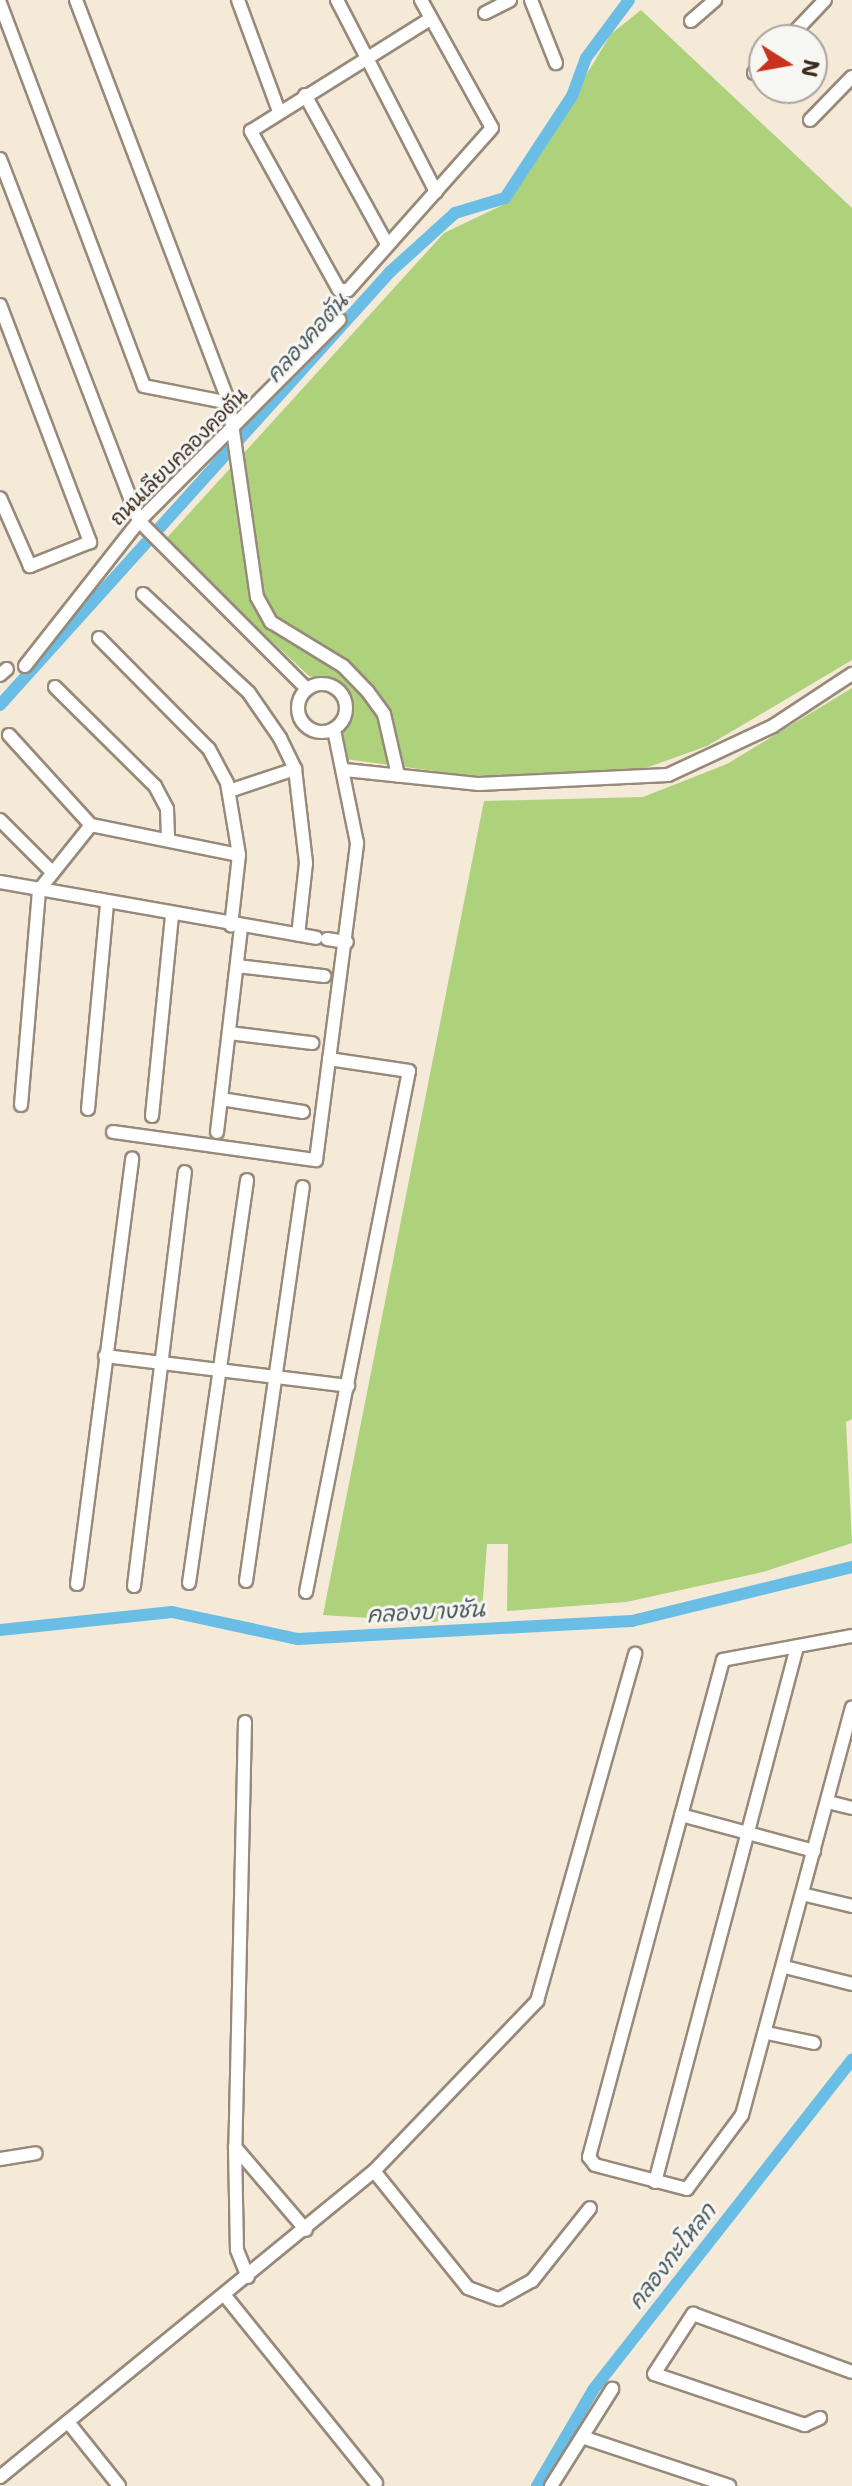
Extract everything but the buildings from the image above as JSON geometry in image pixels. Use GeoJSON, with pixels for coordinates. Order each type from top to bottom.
{"type":"FeatureCollection","features":[{"type":"Feature","properties":{"kind":"street"},"geometry":{"type":"LineString","coordinates":[[76,0],[229,403],[232,434],[239,455],[257,597],[271,622],[343,666],[368,692],[384,714],[398,775]]}},
{"type":"Feature","properties":{"kind":"street"},"geometry":{"type":"LineString","coordinates":[[238,0],[278,109]]}},
{"type":"Feature","properties":{"kind":"street"},"geometry":{"type":"LineString","coordinates":[[337,0],[364,60],[436,192]]}},
{"type":"Feature","properties":{"kind":"street"},"geometry":{"type":"LineString","coordinates":[[421,0],[492,128],[348,290],[339,290],[253,136],[254,124],[430,19]]}},
{"type":"Feature","properties":{"kind":"street"},"geometry":{"type":"LineString","coordinates":[[485,13],[510,0]]}},
{"type":"Feature","properties":{"kind":"street"},"geometry":{"type":"LineString","coordinates":[[531,0],[556,63]]}},
{"type":"Feature","properties":{"kind":"street"},"geometry":{"type":"LineString","coordinates":[[691,21],[715,0]]}},
{"type":"Feature","properties":{"kind":"street"},"geometry":{"type":"LineString","coordinates":[[802,24],[825,0]]}},
{"type":"Feature","properties":{"kind":"street"},"geometry":{"type":"LineString","coordinates":[[0,3],[144,386],[229,403]]}},
{"type":"Feature","properties":{"kind":"street"},"geometry":{"type":"LineString","coordinates":[[810,120],[852,77]]}},
{"type":"Feature","properties":{"kind":"street"},"geometry":{"type":"LineString","coordinates":[[305,95],[387,244]]}},
{"type":"Feature","properties":{"kind":"street"},"geometry":{"type":"LineString","coordinates":[[0,159],[142,524],[161,547],[306,688]]}},
{"type":"Feature","properties":{"kind":"street"},"geometry":{"type":"LineString","coordinates":[[0,305],[90,542],[30,566],[0,498]]}},
{"type":"Feature","properties":{"kind":"street","name":"ถนนเลียบคลองคอตัน"},"geometry":{"type":"LineString","coordinates":[[25,666],[142,524],[339,320]]}},
{"type":"Feature","properties":{"kind":"street"},"geometry":{"type":"LineString","coordinates":[[143,594],[249,693],[295,769],[306,863],[298,935]]}},
{"type":"Feature","properties":{"kind":"street"},"geometry":{"type":"LineString","coordinates":[[99,638],[209,749],[229,791],[239,855],[237,966],[217,1132]]}},
{"type":"Feature","properties":{"kind":"street"},"geometry":{"type":"LineString","coordinates":[[345,770],[479,784],[668,775],[773,726],[852,674]]}},
{"type":"Feature","properties":{"kind":"street"},"geometry":{"type":"LineString","coordinates":[[113,1132],[316,1160],[347,942],[357,843],[345,770],[334,730],[347,707],[343,694],[319,683],[306,688],[297,707],[305,726],[334,730]]}},
{"type":"Feature","properties":{"kind":"street"},"geometry":{"type":"LineString","coordinates":[[55,687],[155,786],[167,809],[168,839]]}},
{"type":"Feature","properties":{"kind":"street"},"geometry":{"type":"LineString","coordinates":[[9,735],[91,825],[239,855]]}},
{"type":"Feature","properties":{"kind":"street"},"geometry":{"type":"LineString","coordinates":[[229,791],[295,769]]}},
{"type":"Feature","properties":{"kind":"street"},"geometry":{"type":"LineString","coordinates":[[0,820],[49,869]]}},
{"type":"Feature","properties":{"kind":"street"},"geometry":{"type":"LineString","coordinates":[[21,1105],[39,890],[49,869],[91,825]]}},
{"type":"Feature","properties":{"kind":"street"},"geometry":{"type":"LineString","coordinates":[[0,882],[172,916],[347,942]]}},
{"type":"Feature","properties":{"kind":"street"},"geometry":{"type":"LineString","coordinates":[[88,1109],[107,903]]}},
{"type":"Feature","properties":{"kind":"street"},"geometry":{"type":"LineString","coordinates":[[152,1116],[172,916]]}},
{"type":"Feature","properties":{"kind":"street"},"geometry":{"type":"LineString","coordinates":[[237,966],[324,976]]}},
{"type":"Feature","properties":{"kind":"street"},"geometry":{"type":"LineString","coordinates":[[229,1033],[312,1043]]}},
{"type":"Feature","properties":{"kind":"street"},"geometry":{"type":"LineString","coordinates":[[306,1592],[409,1071],[329,1059]]}},
{"type":"Feature","properties":{"kind":"street"},"geometry":{"type":"LineString","coordinates":[[221,1099],[303,1112]]}},
{"type":"Feature","properties":{"kind":"street"},"geometry":{"type":"LineString","coordinates":[[77,1584],[132,1159]]}},
{"type":"Feature","properties":{"kind":"street"},"geometry":{"type":"LineString","coordinates":[[134,1586],[185,1172]]}},
{"type":"Feature","properties":{"kind":"street"},"geometry":{"type":"LineString","coordinates":[[189,1583],[247,1180]]}},
{"type":"Feature","properties":{"kind":"street"},"geometry":{"type":"LineString","coordinates":[[246,1581],[303,1187]]}},
{"type":"Feature","properties":{"kind":"street"},"geometry":{"type":"LineString","coordinates":[[105,1356],[348,1386]]}},
{"type":"Feature","properties":{"kind":"street"},"geometry":{"type":"LineString","coordinates":[[852,1636],[723,1660],[589,2157],[655,2182],[687,2189],[728,2137],[767,2033],[806,1895],[814,1851],[847,1751],[852,1708]]}},
{"type":"Feature","properties":{"kind":"street"},"geometry":{"type":"LineString","coordinates":[[655,2182],[797,1647]]}},
{"type":"Feature","properties":{"kind":"street"},"geometry":{"type":"LineString","coordinates":[[3,2473],[226,2297],[374,2171],[537,2001],[635,1654]]}},
{"type":"Feature","properties":{"kind":"street"},"geometry":{"type":"LineString","coordinates":[[245,1722],[235,2147],[237,2250],[248,2277]]}},
{"type":"Feature","properties":{"kind":"street"},"geometry":{"type":"LineString","coordinates":[[828,1802],[852,1808]]}},
{"type":"Feature","properties":{"kind":"street"},"geometry":{"type":"LineString","coordinates":[[681,1815],[814,1851]]}},
{"type":"Feature","properties":{"kind":"street"},"geometry":{"type":"LineString","coordinates":[[806,1895],[852,1906]]}},
{"type":"Feature","properties":{"kind":"street"},"geometry":{"type":"LineString","coordinates":[[785,1967],[852,1984]]}},
{"type":"Feature","properties":{"kind":"street"},"geometry":{"type":"LineString","coordinates":[[767,2033],[814,2043]]}},
{"type":"Feature","properties":{"kind":"street"},"geometry":{"type":"LineString","coordinates":[[235,2147],[306,2230]]}},
{"type":"Feature","properties":{"kind":"street"},"geometry":{"type":"LineString","coordinates":[[0,2159],[36,2153]]}},
{"type":"Feature","properties":{"kind":"street"},"geometry":{"type":"LineString","coordinates":[[374,2171],[452,2272],[485,2296],[521,2292],[590,2208]]}},
{"type":"Feature","properties":{"kind":"street"},"geometry":{"type":"LineString","coordinates":[[226,2297],[376,2483]]}},
{"type":"Feature","properties":{"kind":"street"},"geometry":{"type":"LineString","coordinates":[[820,2418],[805,2425],[654,2374],[693,2314],[852,2372]]}},
{"type":"Feature","properties":{"kind":"street"},"geometry":{"type":"LineString","coordinates":[[551,2486],[585,2438],[612,2389]]}},
{"type":"Feature","properties":{"kind":"street"},"geometry":{"type":"LineString","coordinates":[[68,2422],[119,2486]]}},
{"type":"Feature","properties":{"kind":"street"},"geometry":{"type":"LineString","coordinates":[[585,2438],[729,2486]]}},
{"type":"Feature","properties":{"kind":"green space"},"geometry":{"type":"Polygon","coordinates":[[[641,10],[852,208],[852,660],[707,746],[643,769],[471,776],[345,759],[341,737],[352,715],[341,682],[309,676],[164,541],[444,233],[509,202],[611,34],[641,10]]]}},
{"type":"Feature","properties":{"kind":"green space"},"geometry":{"type":"Polygon","coordinates":[[[852,688],[852,1419],[846,1422],[852,1543],[763,1572],[626,1602],[507,1611],[508,1544],[487,1544],[482,1612],[434,1622],[323,1615],[484,801],[643,797],[727,764],[852,688]]]}},
{"type":"Feature","properties":{"kind":"waterway","name":"คลองคอตัน"},"geometry":{"type":"LineString","coordinates":[[0,705],[390,272],[455,213],[505,198],[572,96],[586,58],[629,0]]}},
{"type":"Feature","properties":{"kind":"waterway","name":"คลองบางชัน"},"geometry":{"type":"LineString","coordinates":[[0,1630],[172,1612],[298,1639],[632,1621],[852,1567]]}},
{"type":"Feature","properties":{"kind":"waterway","name":"คลองกะโหลก"},"geometry":{"type":"LineString","coordinates":[[537,2486],[593,2390],[852,2060]]}}]}
